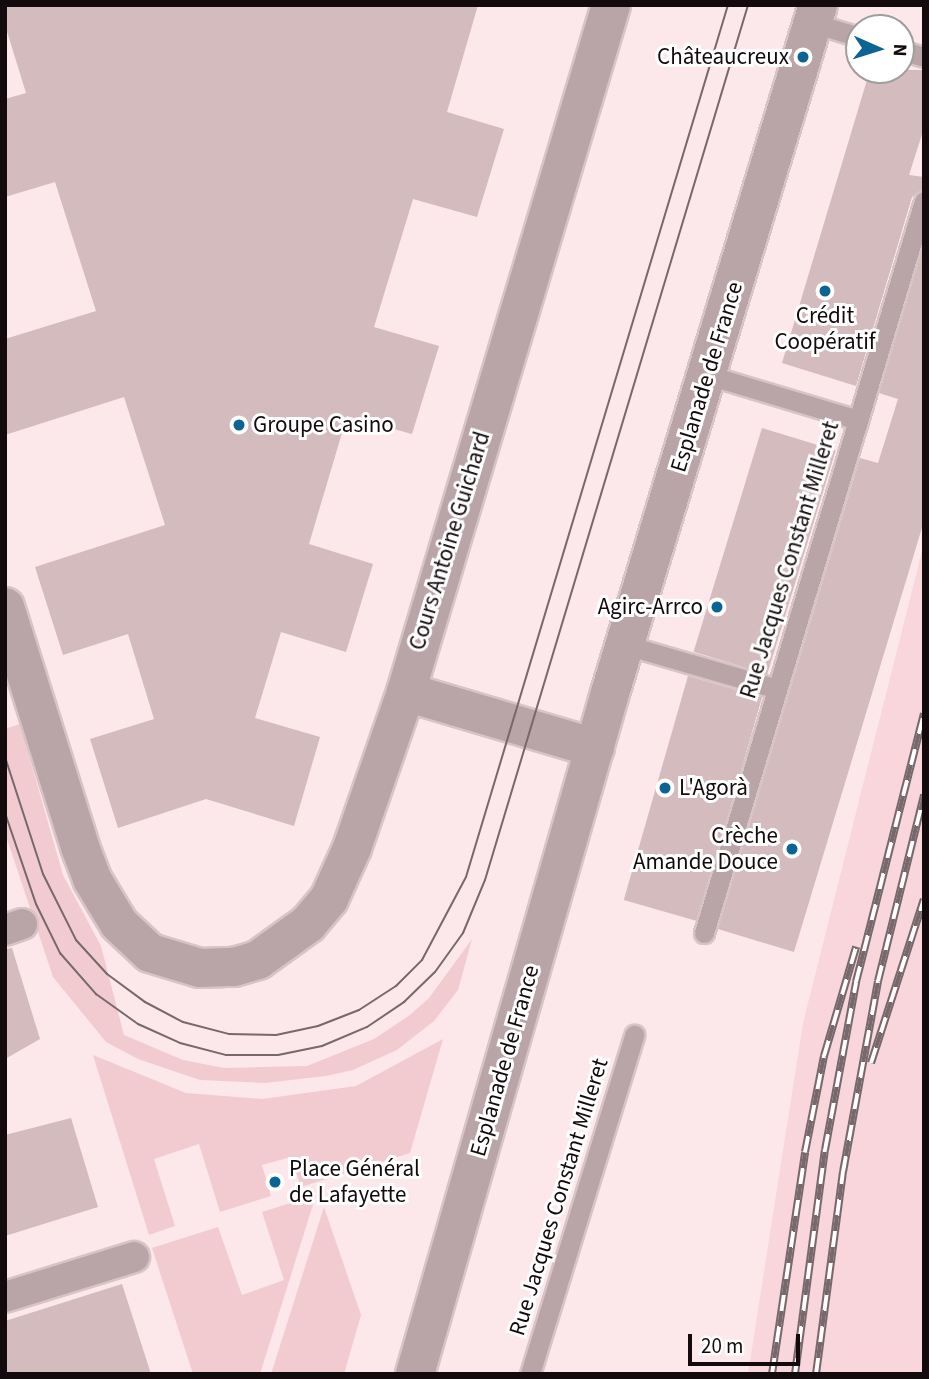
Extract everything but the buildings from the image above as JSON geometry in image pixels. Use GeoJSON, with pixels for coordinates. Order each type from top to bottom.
{"type":"FeatureCollection","features":[{"type":"Feature","properties":{"kind":"street","name":"Cours Antoine Guichard"},"geometry":{"type":"LineString","coordinates":[[5,607],[92,878],[119,924],[135,941],[173,963],[234,967],[258,960],[285,944],[329,899],[352,848],[406,692],[611,5]]}},
{"type":"Feature","properties":{"kind":"street","name":"Esplanade de France"},"geometry":{"type":"LineString","coordinates":[[415,1374],[594,748],[815,14]]}},
{"type":"Feature","properties":{"kind":"street"},"geometry":{"type":"LineString","coordinates":[[406,692],[594,748]]}},
{"type":"Feature","properties":{"kind":"street"},"geometry":{"type":"LineString","coordinates":[[5,1297],[134,1257]]}},
{"type":"Feature","properties":{"kind":"lane"},"geometry":{"type":"LineString","coordinates":[[815,14],[845,30]]}},
{"type":"Feature","properties":{"kind":"lane","name":"Rue Jacques Constant Milleret"},"geometry":{"type":"LineString","coordinates":[[704,933],[924,201]]}},
{"type":"Feature","properties":{"kind":"lane"},"geometry":{"type":"LineString","coordinates":[[708,375],[858,420]]}},
{"type":"Feature","properties":{"kind":"lane"},"geometry":{"type":"LineString","coordinates":[[625,645],[777,690]]}},
{"type":"Feature","properties":{"kind":"lane","name":"Rue Jacques Constant Milleret"},"geometry":{"type":"LineString","coordinates":[[530,1374],[634,1035]]}},
{"type":"Feature","properties":{"kind":"shaded area"},"geometry":{"type":"Polygon","coordinates":[[[924,543],[924,1374],[748,1374],[803,1023],[924,543]]]}},
{"type":"Feature","properties":{"kind":"shaded area"},"geometry":{"type":"Polygon","coordinates":[[[20,724],[63,875],[101,946],[124,1035],[183,1060],[224,1068],[307,1066],[374,1039],[410,1015],[429,998],[472,939],[458,990],[434,1021],[397,1050],[353,1070],[326,1076],[265,1083],[200,1080],[138,1059],[106,1042],[53,977],[5,833],[5,729],[20,724]]]}},
{"type":"Feature","properties":{"kind":"shaded area"},"geometry":{"type":"Polygon","coordinates":[[[443,1039],[410,1153],[301,1187],[291,1157],[262,1165],[271,1196],[220,1212],[199,1144],[154,1159],[175,1226],[149,1235],[93,1055],[186,1093],[262,1099],[356,1086],[443,1039]]]}},
{"type":"Feature","properties":{"kind":"shaded area"},"geometry":{"type":"Polygon","coordinates":[[[316,1195],[260,1374],[193,1374],[152,1248],[218,1227],[242,1295],[284,1280],[262,1212],[316,1195]]]}},
{"type":"Feature","properties":{"kind":"shaded area"},"geometry":{"type":"Polygon","coordinates":[[[324,1207],[361,1315],[344,1374],[271,1374],[324,1207]]]}},
{"type":"Feature","properties":{"kind":"tram line"},"geometry":{"type":"LineString","coordinates":[[5,757],[43,874],[76,940],[107,974],[145,1002],[183,1022],[229,1034],[276,1035],[318,1026],[359,1010],[396,986],[422,960],[466,877],[728,5]]}},
{"type":"Feature","properties":{"kind":"tram line"},"geometry":{"type":"LineString","coordinates":[[5,813],[36,904],[60,953],[96,994],[138,1024],[180,1043],[226,1055],[278,1055],[322,1046],[367,1027],[404,1002],[435,972],[463,933],[485,880],[748,5]]}},
{"type":"Feature","properties":{"kind":"railway"},"geometry":{"type":"LineString","coordinates":[[795,1374],[825,1150],[856,982],[924,713]]}},
{"type":"Feature","properties":{"kind":"railway"},"geometry":{"type":"LineString","coordinates":[[816,1374],[843,1172],[878,981],[924,795]]}},
{"type":"Feature","properties":{"kind":"railway"},"geometry":{"type":"LineString","coordinates":[[871,1063],[924,899]]}},
{"type":"Feature","properties":{"kind":"railway"},"geometry":{"type":"LineString","coordinates":[[772,1374],[805,1152],[824,1056],[856,947]]}},
{"type":"Feature","properties":{"kind":"place","name":"Châteaucreux"},"geometry":{"type":"Point","coordinates":[803,57]}},
{"type":"Feature","properties":{"kind":"place","name":"Crédit Coopératif"},"geometry":{"type":"Point","coordinates":[825,291]}},
{"type":"Feature","properties":{"kind":"place","name":"Groupe Casino"},"geometry":{"type":"Point","coordinates":[239,425]}},
{"type":"Feature","properties":{"kind":"place","name":"Agirc-Arrco"},"geometry":{"type":"Point","coordinates":[717,607]}},
{"type":"Feature","properties":{"kind":"place","name":"L'Agorà"},"geometry":{"type":"Point","coordinates":[665,788]}},
{"type":"Feature","properties":{"kind":"place","name":"Crèche Amande Douce"},"geometry":{"type":"Point","coordinates":[792,849]}},
{"type":"Feature","properties":{"kind":"place","name":"Place Général de Lafayette"},"geometry":{"type":"Point","coordinates":[275,1182]}}]}
